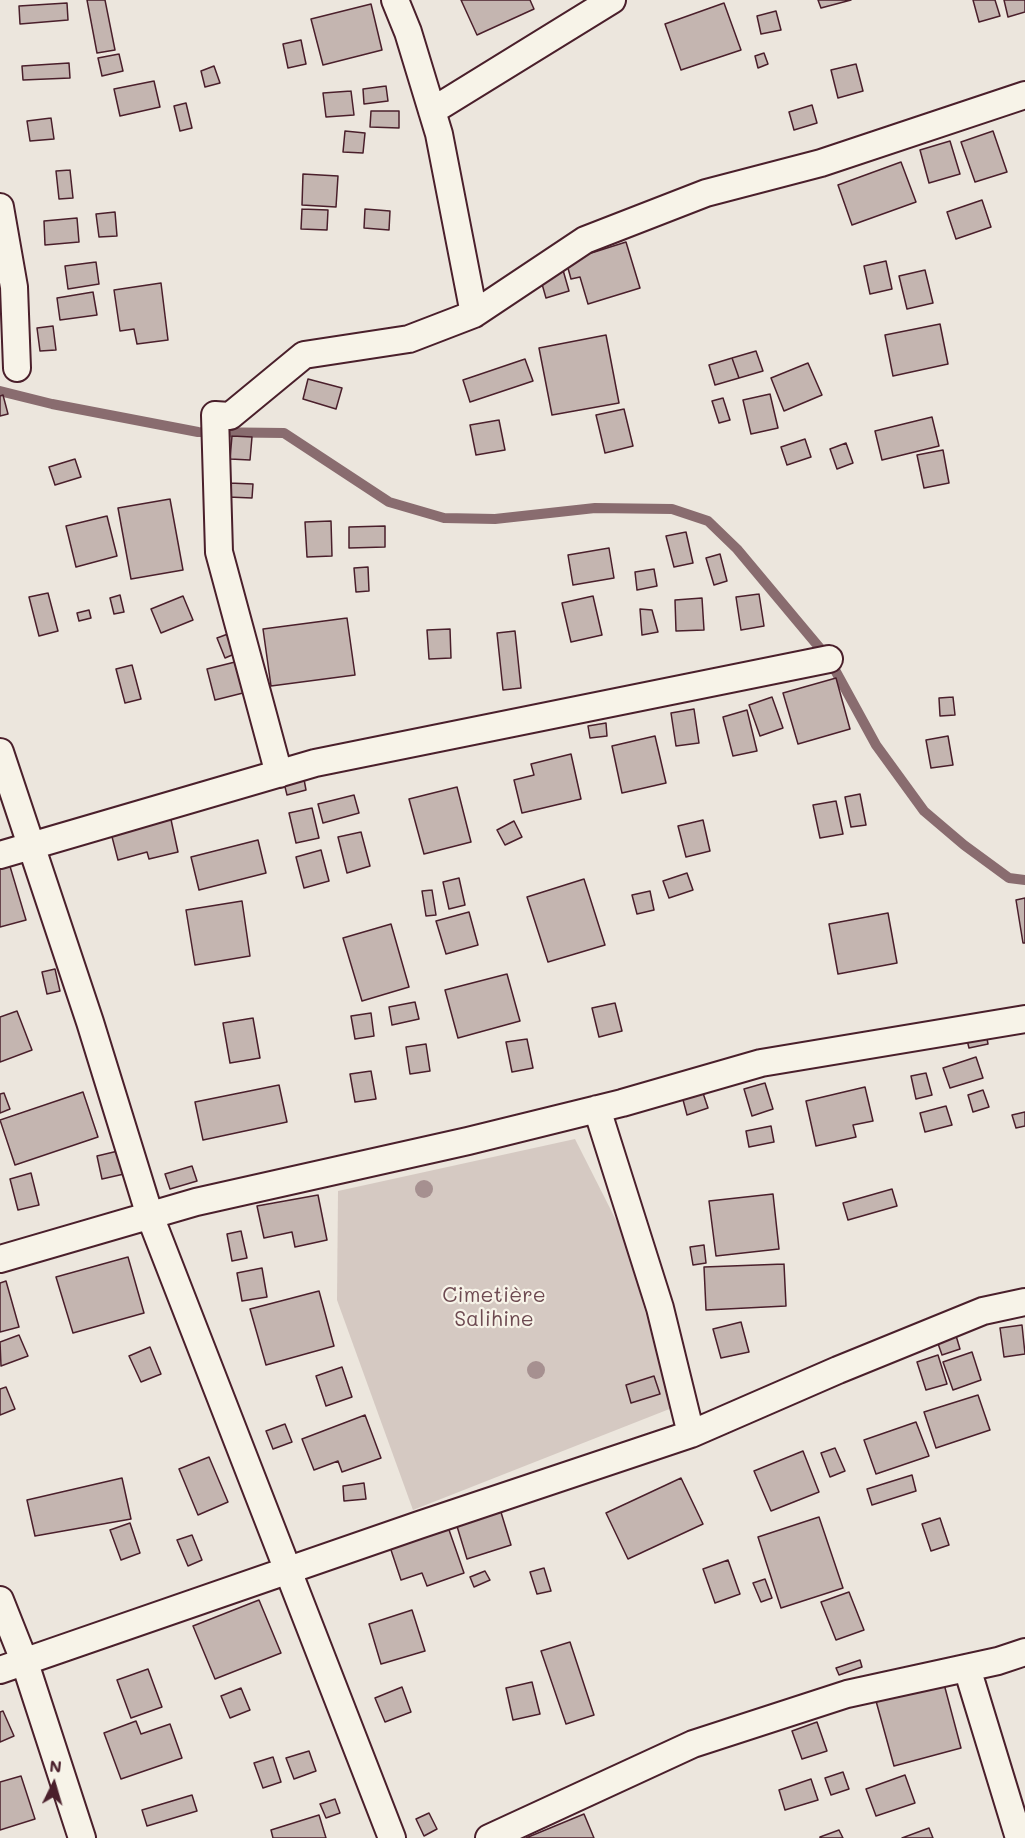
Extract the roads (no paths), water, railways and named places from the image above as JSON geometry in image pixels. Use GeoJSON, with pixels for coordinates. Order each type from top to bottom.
{"type":"FeatureCollection","features":[{"type":"Feature","properties":{"kind":"street"},"geometry":{"type":"LineString","coordinates":[[395,0],[408,32],[438,134],[474,314]]}},
{"type":"Feature","properties":{"kind":"street"},"geometry":{"type":"LineString","coordinates":[[432,111],[612,0]]}},
{"type":"Feature","properties":{"kind":"street"},"geometry":{"type":"LineString","coordinates":[[279,774],[219,552],[215,415],[230,416],[304,355],[410,339],[474,314],[585,240],[706,193],[821,163],[1025,95]]}},
{"type":"Feature","properties":{"kind":"street"},"geometry":{"type":"LineString","coordinates":[[0,207],[14,286],[17,368]]}},
{"type":"Feature","properties":{"kind":"street"},"geometry":{"type":"LineString","coordinates":[[0,855],[315,763],[829,659]]}},
{"type":"Feature","properties":{"kind":"street"},"geometry":{"type":"LineString","coordinates":[[0,752],[90,1022],[150,1216],[392,1838]]}},
{"type":"Feature","properties":{"kind":"street"},"geometry":{"type":"LineString","coordinates":[[0,1259],[196,1202],[468,1141],[597,1109],[761,1063],[1025,1019]]}},
{"type":"Feature","properties":{"kind":"street"},"geometry":{"type":"LineString","coordinates":[[597,1109],[660,1308],[691,1434]]}},
{"type":"Feature","properties":{"kind":"street"},"geometry":{"type":"LineString","coordinates":[[0,1670],[691,1434],[838,1370],[983,1311],[1025,1302]]}},
{"type":"Feature","properties":{"kind":"street"},"geometry":{"type":"LineString","coordinates":[[0,1600],[25,1663],[82,1838]]}},
{"type":"Feature","properties":{"kind":"street"},"geometry":{"type":"LineString","coordinates":[[489,1838],[693,1744],[847,1694],[967,1668],[1025,1652]]}},
{"type":"Feature","properties":{"kind":"street"},"geometry":{"type":"LineString","coordinates":[[967,1668],[1019,1838]]}},
{"type":"Feature","properties":{"kind":"waterway"},"geometry":{"type":"LineString","coordinates":[[0,391],[52,404],[198,432],[284,433],[389,502],[444,518],[495,519],[595,508],[672,509],[708,521],[737,549],[829,659],[876,745],[924,811],[964,845],[1009,878],[1025,880]]}},
{"type":"Feature","properties":{"kind":"park label","name":"Cimetière Salihine"},"geometry":{"type":"Point","coordinates":[494,1308]}}]}
